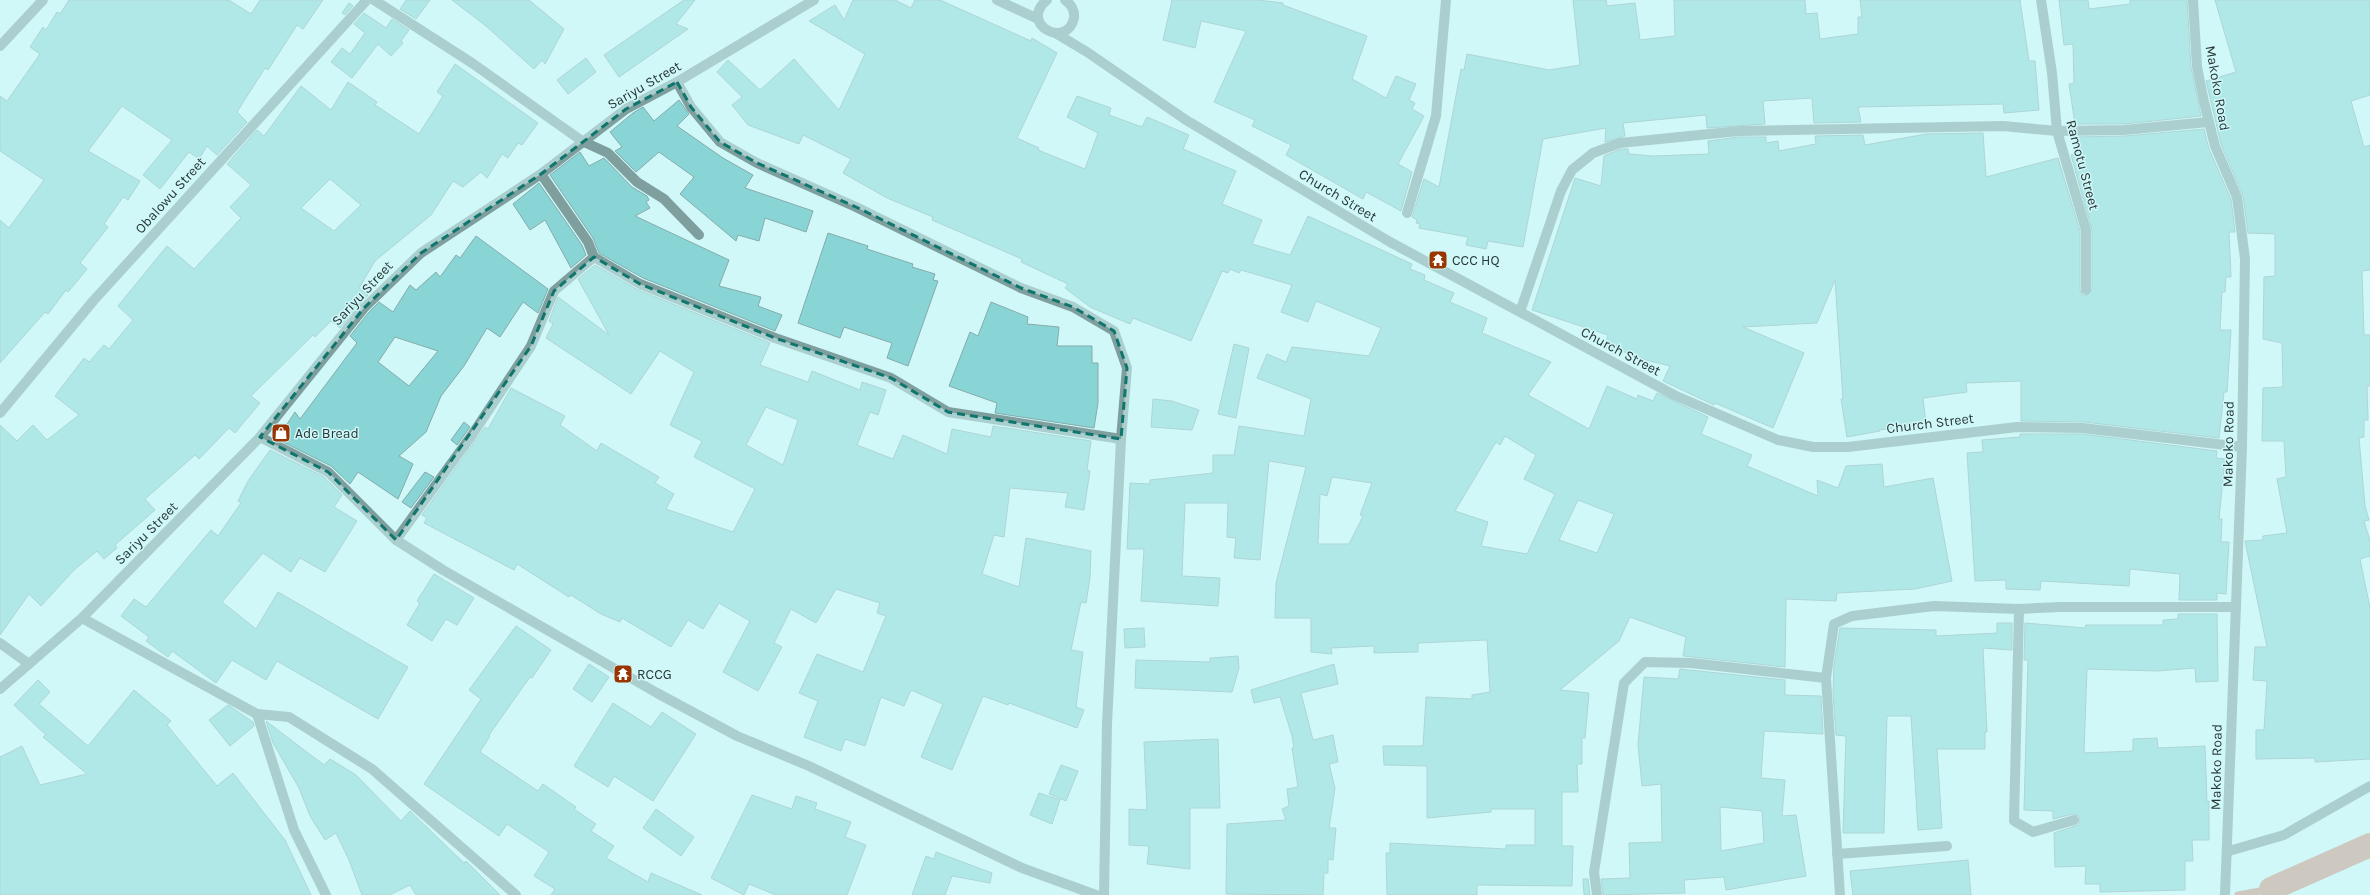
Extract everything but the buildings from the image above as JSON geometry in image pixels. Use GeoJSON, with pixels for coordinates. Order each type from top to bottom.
{"type":"FeatureCollection","features":[{"type":"Feature","properties":{"kind":"street"},"geometry":{"type":"LineString","coordinates":[[0,46],[42,0]]}},
{"type":"Feature","properties":{"kind":"street","name":"Obalowu Street"},"geometry":{"type":"LineString","coordinates":[[0,413],[94,300],[366,0]]}},
{"type":"Feature","properties":{"kind":"street"},"geometry":{"type":"LineString","coordinates":[[374,0],[472,63],[582,141],[608,153],[637,182],[664,199],[698,235]]}},
{"type":"Feature","properties":{"kind":"street","name":"Sariyu Street"},"geometry":{"type":"LineString","coordinates":[[0,689],[82,618],[260,437],[364,308],[421,253],[541,174],[582,141],[626,109],[677,82],[814,0]]}},
{"type":"Feature","properties":{"kind":"street"},"geometry":{"type":"LineString","coordinates":[[997,0],[1038,19],[1039,11],[1047,0]]}},
{"type":"Feature","properties":{"kind":"street"},"geometry":{"type":"LineString","coordinates":[[1407,212],[1436,116],[1446,0]]}},
{"type":"Feature","properties":{"kind":"street","name":"Ramotu Street"},"geometry":{"type":"LineString","coordinates":[[2041,0],[2052,72],[2056,131],[2086,230],[2086,290]]}},
{"type":"Feature","properties":{"kind":"street","name":"Makoko Road"},"geometry":{"type":"LineString","coordinates":[[2192,0],[2197,66],[2208,122],[2215,146],[2237,197],[2244,259],[2242,447],[2230,748],[2228,856],[2225,895]]}},
{"type":"Feature","properties":{"kind":"street"},"geometry":{"type":"LineString","coordinates":[[1057,34],[1065,31],[1071,25],[1074,18],[1073,10],[1068,1]]}},
{"type":"Feature","properties":{"kind":"street","name":"Church Street"},"geometry":{"type":"LineString","coordinates":[[1038,19],[1042,27],[1049,32],[1057,34],[1087,52],[1186,120],[1390,242],[1674,395],[1778,440],[1813,448],[1848,447],[2017,427],[2083,428],[2242,447]]}},
{"type":"Feature","properties":{"kind":"street"},"geometry":{"type":"LineString","coordinates":[[677,82],[691,107],[720,142],[756,163],[856,207],[1021,288],[1073,307],[1114,331],[1127,368],[1121,439],[1107,724],[1104,895]]}},
{"type":"Feature","properties":{"kind":"street"},"geometry":{"type":"LineString","coordinates":[[1520,312],[1561,191],[1572,170],[1593,153],[1620,143],[1739,131],[2003,126],[2056,131],[2124,130],[2208,122]]}},
{"type":"Feature","properties":{"kind":"street"},"geometry":{"type":"LineString","coordinates":[[541,174],[588,242],[594,257],[640,284],[714,315],[891,378],[948,412],[1121,439]]}},
{"type":"Feature","properties":{"kind":"street"},"geometry":{"type":"LineString","coordinates":[[396,540],[472,435],[531,346],[554,291],[594,257]]}},
{"type":"Feature","properties":{"kind":"street"},"geometry":{"type":"LineString","coordinates":[[260,437],[328,472],[396,540],[443,570],[657,693],[737,736],[809,766],[1022,868],[1096,895]]}},
{"type":"Feature","properties":{"kind":"street"},"geometry":{"type":"LineString","coordinates":[[1840,895],[1826,678],[1834,624],[1852,616],[1934,606],[2019,609],[2060,607],[2236,607]]}},
{"type":"Feature","properties":{"kind":"street"},"geometry":{"type":"LineString","coordinates":[[2019,609],[2014,821],[2033,832],[2074,820]]}},
{"type":"Feature","properties":{"kind":"street"},"geometry":{"type":"LineString","coordinates":[[82,618],[258,714],[290,718],[372,769],[516,895]]}},
{"type":"Feature","properties":{"kind":"street"},"geometry":{"type":"LineString","coordinates":[[0,643],[29,664]]}},
{"type":"Feature","properties":{"kind":"street"},"geometry":{"type":"LineString","coordinates":[[1597,895],[1594,872],[1624,683],[1645,662],[1691,663],[1826,678]]}},
{"type":"Feature","properties":{"kind":"street"},"geometry":{"type":"LineString","coordinates":[[258,714],[294,830],[326,895]]}},
{"type":"Feature","properties":{"kind":"street"},"geometry":{"type":"LineString","coordinates":[[2228,856],[2284,835],[2370,786]]}},
{"type":"Feature","properties":{"kind":"street"},"geometry":{"type":"LineString","coordinates":[[1837,854],[1947,846]]}},
{"type":"Feature","properties":{"kind":"highlighted area"},"geometry":{"type":"Polygon","coordinates":[[[677,82],[691,107],[720,142],[757,163],[856,207],[1021,288],[1073,307],[1114,331],[1127,368],[1121,439],[948,412],[891,378],[775,338],[640,284],[594,257],[554,291],[531,346],[396,540],[328,472],[260,437],[364,308],[421,253],[541,174],[626,109],[677,82]]]}},
{"type":"Feature","properties":{"kind":"waterway"},"geometry":{"type":"LineString","coordinates":[[2271,889],[2370,845]]}},
{"type":"Feature","properties":{"kind":"waterway"},"geometry":{"type":"LineString","coordinates":[[2238,895],[2271,889]]}},
{"type":"Feature","properties":{"kind":"place","name":"CCC HQ"},"geometry":{"type":"Point","coordinates":[1438,260]}},
{"type":"Feature","properties":{"kind":"place","name":"Ade Bread"},"geometry":{"type":"Point","coordinates":[281,433]}},
{"type":"Feature","properties":{"kind":"place","name":"RCCG"},"geometry":{"type":"Point","coordinates":[623,674]}}]}
